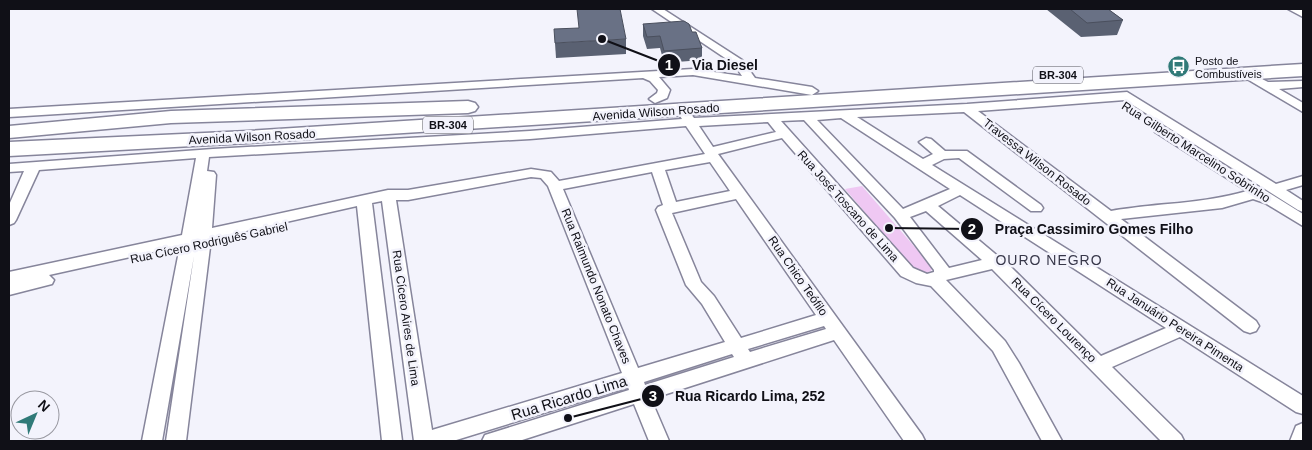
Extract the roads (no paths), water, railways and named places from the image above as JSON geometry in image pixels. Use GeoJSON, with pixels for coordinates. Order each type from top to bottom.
{"type":"FeatureCollection","features":[{"type":"Feature","properties":{"kind":"highway","name":"Avenida Wilson Rosado"},"geometry":{"type":"LineString","coordinates":[[9,132],[171,117],[655,99],[1303,60]]}},
{"type":"Feature","properties":{"kind":"highway","name":"Avenida Wilson Rosado"},"geometry":{"type":"LineString","coordinates":[[9,149],[687,116],[1089,84],[1257,78],[1303,70]]}},
{"type":"Feature","properties":{"kind":"highway"},"geometry":{"type":"LineString","coordinates":[[248,137],[229,133],[226,130],[234,122],[260,113]]}},
{"type":"Feature","properties":{"kind":"highway"},"geometry":{"type":"LineString","coordinates":[[158,142],[178,134],[187,126],[187,122],[171,117]]}},
{"type":"Feature","properties":{"kind":"street"},"geometry":{"type":"LineString","coordinates":[[657,9],[738,62],[751,81]]}},
{"type":"Feature","properties":{"kind":"street"},"geometry":{"type":"LineString","coordinates":[[1293,9],[1303,14]]}},
{"type":"Feature","properties":{"kind":"street"},"geometry":{"type":"LineString","coordinates":[[9,113],[693,72],[812,91]]}},
{"type":"Feature","properties":{"kind":"street"},"geometry":{"type":"LineString","coordinates":[[645,75],[654,79],[664,90],[655,99]]}},
{"type":"Feature","properties":{"kind":"street"},"geometry":{"type":"LineString","coordinates":[[1257,78],[1279,86],[1303,99]]}},
{"type":"Feature","properties":{"kind":"street"},"geometry":{"type":"LineString","coordinates":[[1257,78],[1303,108]]}},
{"type":"Feature","properties":{"kind":"street","name":"Rua Gilberto Marcelino Sobrinho"},"geometry":{"type":"LineString","coordinates":[[1089,84],[1303,221]]}},
{"type":"Feature","properties":{"kind":"street"},"geometry":{"type":"LineString","coordinates":[[1279,86],[1303,84]]}},
{"type":"Feature","properties":{"kind":"street","name":"Rua Gilberto Marcelino Sobrinho"},"geometry":{"type":"LineString","coordinates":[[1111,97],[1127,96],[1303,206]]}},
{"type":"Feature","properties":{"kind":"street"},"geometry":{"type":"LineString","coordinates":[[9,168],[208,153],[530,135],[687,116],[808,117],[1111,97]]}},
{"type":"Feature","properties":{"kind":"street","name":"Travessa Wilson Rosado"},"geometry":{"type":"LineString","coordinates":[[967,108],[1250,326]]}},
{"type":"Feature","properties":{"kind":"street","name":"Rua Januário Pereira Pimenta"},"geometry":{"type":"LineString","coordinates":[[844,115],[1303,406]]}},
{"type":"Feature","properties":{"kind":"street","name":"Rua Chico Teófilo"},"geometry":{"type":"LineString","coordinates":[[687,116],[915,441]]}},
{"type":"Feature","properties":{"kind":"street","name":"Rua José Toscano de Lima"},"geometry":{"type":"LineString","coordinates":[[770,117],[907,272],[920,280],[939,277]]}},
{"type":"Feature","properties":{"kind":"street"},"geometry":{"type":"LineString","coordinates":[[808,117],[900,215],[943,271],[939,277]]}},
{"type":"Feature","properties":{"kind":"street"},"geometry":{"type":"LineString","coordinates":[[555,186],[712,154],[784,134]]}},
{"type":"Feature","properties":{"kind":"street"},"geometry":{"type":"LineString","coordinates":[[926,142],[942,155]]}},
{"type":"Feature","properties":{"kind":"street"},"geometry":{"type":"LineString","coordinates":[[176,441],[182,404],[197,241],[208,153]]}},
{"type":"Feature","properties":{"kind":"street"},"geometry":{"type":"LineString","coordinates":[[922,164],[942,155],[957,153],[967,156],[1036,208]]}},
{"type":"Feature","properties":{"kind":"street"},"geometry":{"type":"LineString","coordinates":[[657,166],[671,208]]}},
{"type":"Feature","properties":{"kind":"street"},"geometry":{"type":"LineString","coordinates":[[9,220],[33,167]]}},
{"type":"Feature","properties":{"kind":"street","name":"Rua Cícero Rodriguês Gabriel"},"geometry":{"type":"LineString","coordinates":[[9,278],[197,241],[408,195],[536,173],[551,178],[555,186]]}},
{"type":"Feature","properties":{"kind":"street"},"geometry":{"type":"LineString","coordinates":[[1281,206],[1275,189],[1303,180]]}},
{"type":"Feature","properties":{"kind":"street","name":"Rua Raimundo Nonato Chaves"},"geometry":{"type":"LineString","coordinates":[[555,186],[659,441]]}},
{"type":"Feature","properties":{"kind":"street"},"geometry":{"type":"LineString","coordinates":[[900,215],[928,205],[962,189]]}},
{"type":"Feature","properties":{"kind":"street"},"geometry":{"type":"LineString","coordinates":[[740,194],[662,210],[694,284],[708,300],[741,354]]}},
{"type":"Feature","properties":{"kind":"street"},"geometry":{"type":"LineString","coordinates":[[1108,217],[1138,211],[1222,203],[1254,194],[1281,206]]}},
{"type":"Feature","properties":{"kind":"street"},"geometry":{"type":"LineString","coordinates":[[997,211],[1022,198]]}},
{"type":"Feature","properties":{"kind":"street","name":"Rua Cícero Aires de Lima"},"geometry":{"type":"LineString","coordinates":[[388,200],[424,441]]}},
{"type":"Feature","properties":{"kind":"street"},"geometry":{"type":"LineString","coordinates":[[365,205],[392,441]]}},
{"type":"Feature","properties":{"kind":"street","name":"Rua Cícero Lourenço"},"geometry":{"type":"LineString","coordinates":[[928,205],[995,263],[1174,441]]}},
{"type":"Feature","properties":{"kind":"street"},"geometry":{"type":"LineString","coordinates":[[152,441],[197,241]]}},
{"type":"Feature","properties":{"kind":"street","name":"Rua Cícero Rodriguês Gabriel"},"geometry":{"type":"LineString","coordinates":[[9,289],[197,241]]}},
{"type":"Feature","properties":{"kind":"street"},"geometry":{"type":"LineString","coordinates":[[939,277],[995,263]]}},
{"type":"Feature","properties":{"kind":"street"},"geometry":{"type":"LineString","coordinates":[[939,277],[999,346],[1013,368],[1052,441]]}},
{"type":"Feature","properties":{"kind":"street","name":"Rua Ricardo Lima"},"geometry":{"type":"LineString","coordinates":[[492,441],[637,387],[833,325]]}},
{"type":"Feature","properties":{"kind":"street"},"geometry":{"type":"LineString","coordinates":[[1099,365],[1181,329]]}},
{"type":"Feature","properties":{"kind":"street","name":"Rua Ricardo Lima"},"geometry":{"type":"LineString","coordinates":[[424,441],[637,387]]}},
{"type":"Feature","properties":{"kind":"street"},"geometry":{"type":"LineString","coordinates":[[158,410],[182,404]]}},
{"type":"Feature","properties":{"kind":"street"},"geometry":{"type":"LineString","coordinates":[[1300,441],[1303,432]]}},
{"type":"Feature","properties":{"kind":"place","name":"Via Diesel"},"geometry":{"type":"Point","coordinates":[602,39]}},
{"type":"Feature","properties":{"kind":"place","name":"Posto de Combustíveis"},"geometry":{"type":"Point","coordinates":[1179,67]}},
{"type":"Feature","properties":{"kind":"place","name":"Praça Cassimiro Gomes Filho"},"geometry":{"type":"Point","coordinates":[889,228]}},
{"type":"Feature","properties":{"kind":"place","name":"Rua Ricardo Lima, 252"},"geometry":{"type":"Point","coordinates":[568,418]}},
{"type":"Feature","properties":{"kind":"district","name":"OURO NEGRO"},"geometry":{"type":"Point","coordinates":[1049,260]}}]}
